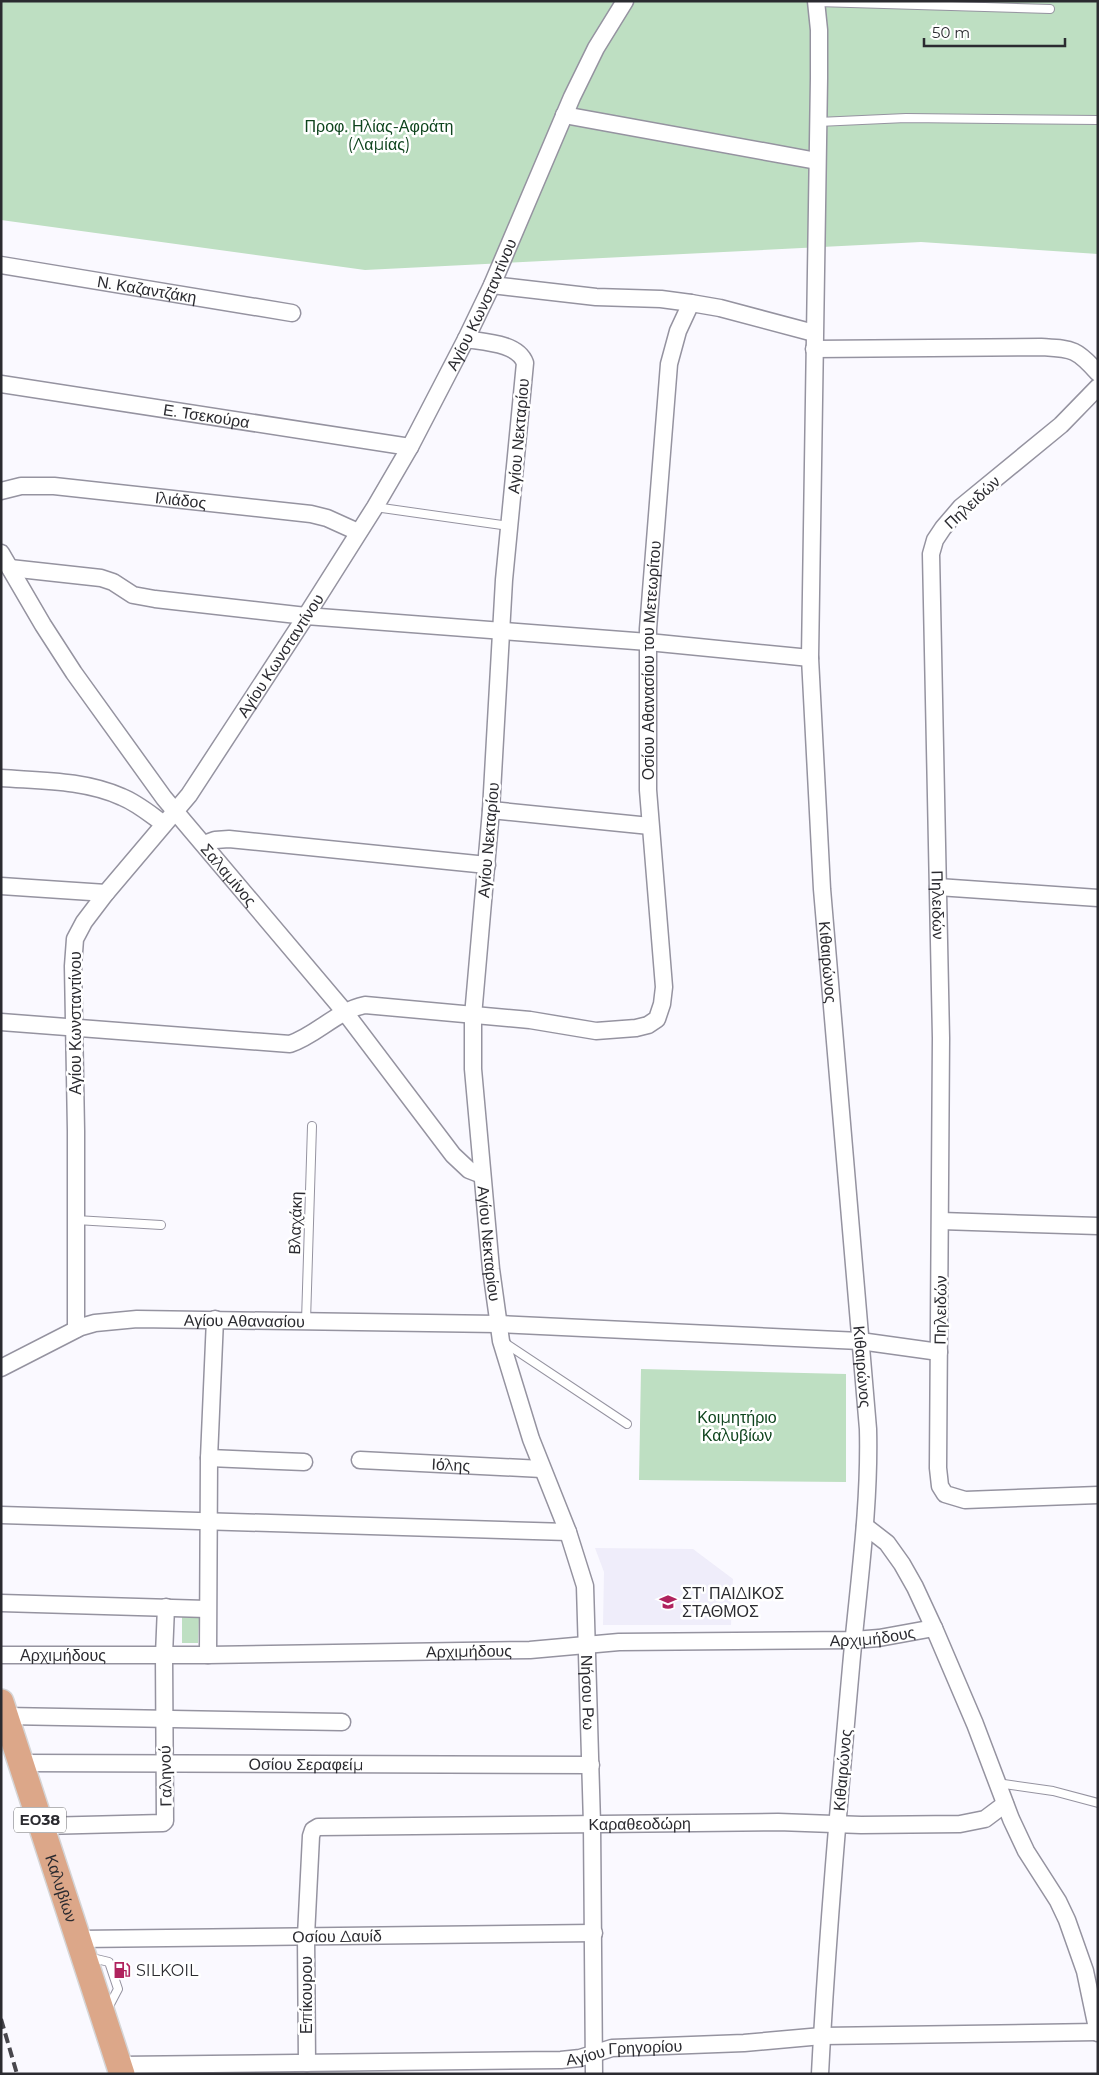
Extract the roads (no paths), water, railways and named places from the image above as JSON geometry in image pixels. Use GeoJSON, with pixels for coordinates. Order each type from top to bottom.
{"type":"FeatureCollection","features":[{"type":"Feature","properties":{"kind":"main road","name":"Καλυβίων"},"geometry":{"type":"LineString","coordinates":[[4,1709],[121,2070]]}},
{"type":"Feature","properties":{"kind":"street","name":"Αγίου Κωνσταντίνου"},"geometry":{"type":"LineString","coordinates":[[76,1329],[73,966],[75,939],[84,922],[106,893],[189,796],[375,507],[410,447],[466,339],[492,285],[564,115],[596,48],[624,1]]}},
{"type":"Feature","properties":{"kind":"street","name":"Κιθαιρώνος"},"geometry":{"type":"LineString","coordinates":[[816,1],[820,44],[810,658],[822,889],[868,1429],[865,1526],[837,1824],[820,2074]]}},
{"type":"Feature","properties":{"kind":"street"},"geometry":{"type":"LineString","coordinates":[[564,115],[817,162]]}},
{"type":"Feature","properties":{"kind":"street","name":"Ν. Καζαντζάκη"},"geometry":{"type":"LineString","coordinates":[[1,266],[292,313]]}},
{"type":"Feature","properties":{"kind":"street"},"geometry":{"type":"LineString","coordinates":[[492,285],[596,297],[661,299],[720,308],[814,341],[1074,350],[1098,373]]}},
{"type":"Feature","properties":{"kind":"street","name":"Οσίου Αθανασίου του Μετεωρίτου"},"geometry":{"type":"LineString","coordinates":[[473,1016],[530,1020],[596,1031],[636,1028],[656,1021],[660,1012],[664,987],[650,826],[649,599],[669,364],[674,344],[691,303]]}},
{"type":"Feature","properties":{"kind":"street","name":"Αγίου Νεκταρίου"},"geometry":{"type":"LineString","coordinates":[[466,339],[508,347],[522,356],[524,363],[501,632],[487,864],[473,1016],[473,1069],[498,1324]]}},
{"type":"Feature","properties":{"kind":"street","name":"Ε. Τσεκούρα"},"geometry":{"type":"LineString","coordinates":[[1,384],[410,447]]}},
{"type":"Feature","properties":{"kind":"street","name":"Πηλειδών"},"geometry":{"type":"LineString","coordinates":[[1098,387],[1061,425],[961,507],[935,540],[931,554],[941,1038],[938,1468],[940,1486],[945,1494],[965,1500],[1098,1495]]}},
{"type":"Feature","properties":{"kind":"street","name":"Ιλιάδος"},"geometry":{"type":"LineString","coordinates":[[1,491],[21,486],[54,486],[311,514],[327,518],[358,532]]}},
{"type":"Feature","properties":{"kind":"street","name":"Σαλαμίνος"},"geometry":{"type":"LineString","coordinates":[[1,553],[43,625],[74,673],[175,812],[344,1011],[453,1155],[469,1170],[482,1175]]}},
{"type":"Feature","properties":{"kind":"street"},"geometry":{"type":"LineString","coordinates":[[10,568],[101,578],[113,582],[133,595],[155,599],[306,616],[648,642],[810,658]]}},
{"type":"Feature","properties":{"kind":"street"},"geometry":{"type":"LineString","coordinates":[[1,778],[74,783],[97,788],[133,802],[164,824]]}},
{"type":"Feature","properties":{"kind":"street"},"geometry":{"type":"LineString","coordinates":[[491,810],[650,826]]}},
{"type":"Feature","properties":{"kind":"street"},"geometry":{"type":"LineString","coordinates":[[204,844],[229,838],[487,864]]}},
{"type":"Feature","properties":{"kind":"street"},"geometry":{"type":"LineString","coordinates":[[1,886],[106,893]]}},
{"type":"Feature","properties":{"kind":"street"},"geometry":{"type":"LineString","coordinates":[[938,887],[1046,896],[1098,898]]}},
{"type":"Feature","properties":{"kind":"street"},"geometry":{"type":"LineString","coordinates":[[1,1022],[290,1044],[303,1038],[344,1011],[365,1005],[473,1016]]}},
{"type":"Feature","properties":{"kind":"street"},"geometry":{"type":"LineString","coordinates":[[941,1221],[1098,1226]]}},
{"type":"Feature","properties":{"kind":"street","name":"Αγίου Αθανασίου"},"geometry":{"type":"LineString","coordinates":[[1,1368],[76,1329],[96,1323],[137,1319],[498,1324],[860,1341],[939,1352]]}},
{"type":"Feature","properties":{"kind":"street"},"geometry":{"type":"LineString","coordinates":[[208,1655],[209,1458],[215,1319]]}},
{"type":"Feature","properties":{"kind":"street","name":"Νήσου Ρω"},"geometry":{"type":"LineString","coordinates":[[498,1324],[516,1392],[542,1469],[568,1532],[584,1586],[591,1765],[594,2074]]}},
{"type":"Feature","properties":{"kind":"street"},"geometry":{"type":"LineString","coordinates":[[209,1458],[304,1462]]}},
{"type":"Feature","properties":{"kind":"street","name":"Ιόλης"},"geometry":{"type":"LineString","coordinates":[[360,1460],[542,1469]]}},
{"type":"Feature","properties":{"kind":"street"},"geometry":{"type":"LineString","coordinates":[[1,1515],[568,1532]]}},
{"type":"Feature","properties":{"kind":"street"},"geometry":{"type":"LineString","coordinates":[[865,1526],[887,1543],[902,1564],[934,1628],[1026,1851],[1058,1901],[1067,1920],[1085,1971],[1098,2033]]}},
{"type":"Feature","properties":{"kind":"street"},"geometry":{"type":"LineString","coordinates":[[1,1603],[207,1609]]}},
{"type":"Feature","properties":{"kind":"street","name":"Γαληνού"},"geometry":{"type":"LineString","coordinates":[[42,1826],[162,1823],[166,1818],[164,1655],[166,1607]]}},
{"type":"Feature","properties":{"kind":"street","name":"Αρχιμήδους"},"geometry":{"type":"LineString","coordinates":[[1,1655],[208,1655],[536,1649],[633,1642],[854,1640],[879,1638],[934,1628]]}},
{"type":"Feature","properties":{"kind":"street"},"geometry":{"type":"LineString","coordinates":[[4,1709],[164,1719],[342,1722]]}},
{"type":"Feature","properties":{"kind":"street","name":"Οσίου Σεραφείμ"},"geometry":{"type":"LineString","coordinates":[[22,1763],[591,1765]]}},
{"type":"Feature","properties":{"kind":"street","name":"Καραθεοδώρη"},"geometry":{"type":"LineString","coordinates":[[311,1836],[313,1830],[318,1827],[974,1822],[985,1819],[1005,1804]]}},
{"type":"Feature","properties":{"kind":"street","name":"Επίκουρου"},"geometry":{"type":"LineString","coordinates":[[307,2063],[306,1936],[311,1836]]}},
{"type":"Feature","properties":{"kind":"street","name":"Οσίου Δαυίδ"},"geometry":{"type":"LineString","coordinates":[[82,1948],[306,1936],[594,1933]]}},
{"type":"Feature","properties":{"kind":"street","name":"Αγίου Γρηγορίου"},"geometry":{"type":"LineString","coordinates":[[121,2070],[307,2063],[561,2060],[594,2054],[612,2048],[735,2044],[822,2036],[1098,2033]]}},
{"type":"Feature","properties":{"kind":"lane"},"geometry":{"type":"LineString","coordinates":[[816,1],[1050,9]]}},
{"type":"Feature","properties":{"kind":"lane"},"geometry":{"type":"LineString","coordinates":[[818,122],[906,118],[1098,120]]}},
{"type":"Feature","properties":{"kind":"lane"},"geometry":{"type":"LineString","coordinates":[[375,507],[510,526]]}},
{"type":"Feature","properties":{"kind":"lane","name":"Βλαχάκη"},"geometry":{"type":"LineString","coordinates":[[306,1321],[312,1126]]}},
{"type":"Feature","properties":{"kind":"lane"},"geometry":{"type":"LineString","coordinates":[[76,1220],[161,1225]]}},
{"type":"Feature","properties":{"kind":"lane"},"geometry":{"type":"LineString","coordinates":[[501,1341],[627,1424]]}},
{"type":"Feature","properties":{"kind":"lane"},"geometry":{"type":"LineString","coordinates":[[997,1783],[1053,1791],[1098,1803]]}},
{"type":"Feature","properties":{"kind":"railway"},"geometry":{"type":"LineString","coordinates":[[1,2019],[17,2074]]}},
{"type":"Feature","properties":{"kind":"place","name":"ΣΤ' ΠΑΙΔΙΚΟΣ ΣΤΑΘΜΟΣ"},"geometry":{"type":"Point","coordinates":[668,1602]}},
{"type":"Feature","properties":{"kind":"place","name":"SILKOIL"},"geometry":{"type":"Point","coordinates":[122,1970]}},
{"type":"Feature","properties":{"kind":"park label","name":"Προφ. Ηλίας-Αφράτη (Λαμίας)"},"geometry":{"type":"Point","coordinates":[379,135]}},
{"type":"Feature","properties":{"kind":"park label","name":"Κοιμητήριο Καλυβίων"},"geometry":{"type":"Point","coordinates":[737,1426]}}]}
